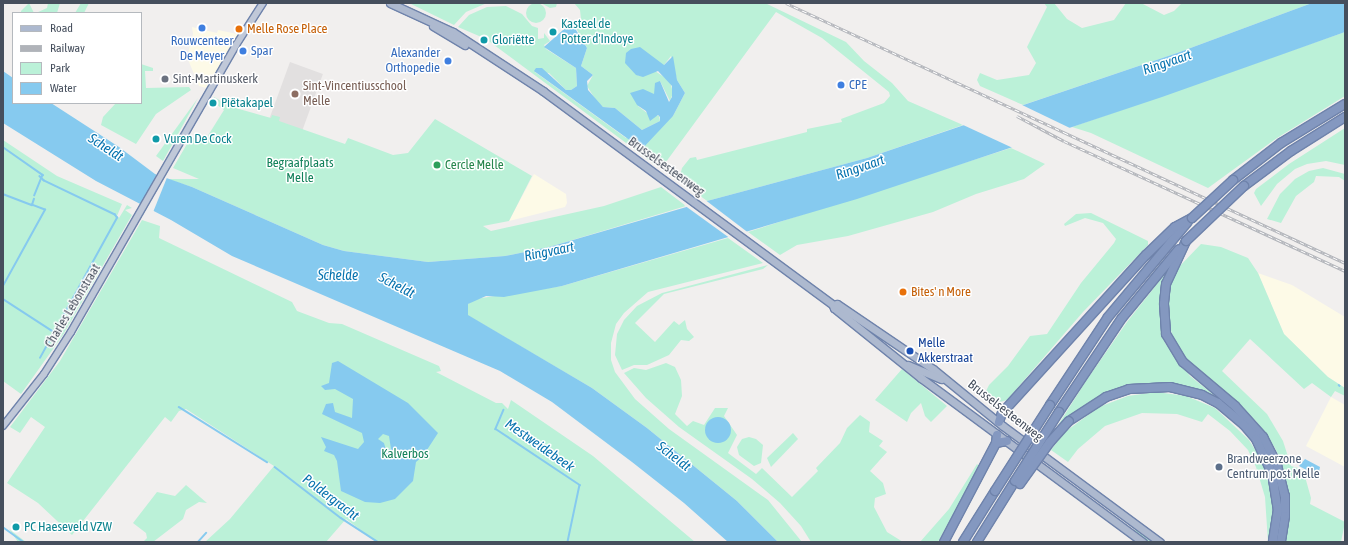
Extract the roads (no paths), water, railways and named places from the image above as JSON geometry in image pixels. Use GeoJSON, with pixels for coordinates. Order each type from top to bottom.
{"type":"FeatureCollection","features":[{"type":"Feature","properties":{"kind":"highway"},"geometry":{"type":"LineString","coordinates":[[963,542],[1108,317],[1155,259],[1192,218],[1233,180],[1281,143],[1345,104]]}},
{"type":"Feature","properties":{"kind":"highway"},"geometry":{"type":"LineString","coordinates":[[1017,483],[1059,412],[1122,318],[1168,267],[1186,240],[1244,186],[1291,151],[1345,117]]}},
{"type":"Feature","properties":{"kind":"highway"},"geometry":{"type":"LineString","coordinates":[[999,422],[1002,413],[1146,255],[1175,227],[1192,218]]}},
{"type":"Feature","properties":{"kind":"highway"},"geometry":{"type":"LineString","coordinates":[[1168,267],[1164,296],[1164,318],[1169,341],[1193,373],[1235,406],[1263,437],[1277,465],[1285,496],[1285,516],[1281,542]]}},
{"type":"Feature","properties":{"kind":"highway"},"geometry":{"type":"LineString","coordinates":[[976,542],[1010,489],[1017,483],[1069,422],[1106,397],[1130,389],[1170,387],[1202,395],[1218,403],[1244,425],[1256,439],[1270,468],[1278,509],[1273,542]]}},
{"type":"Feature","properties":{"kind":"highway"},"geometry":{"type":"LineString","coordinates":[[944,542],[997,439],[1007,441]]}},
{"type":"Feature","properties":{"kind":"main road","name":"Charles Lebonstraat"},"geometry":{"type":"LineString","coordinates":[[3,426],[61,348],[263,3]]}},
{"type":"Feature","properties":{"kind":"main road","name":"Brusselsesteenweg"},"geometry":{"type":"LineString","coordinates":[[390,3],[420,17],[443,33],[483,52],[543,91],[833,305],[834,308],[997,439]]}},
{"type":"Feature","properties":{"kind":"main road","name":"Brusselsesteenweg"},"geometry":{"type":"LineString","coordinates":[[833,305],[836,304],[933,369],[999,422],[1160,542]]}},
{"type":"Feature","properties":{"kind":"main road"},"geometry":{"type":"LineString","coordinates":[[885,349],[899,357],[933,369]]}},
{"type":"Feature","properties":{"kind":"main road"},"geometry":{"type":"LineString","coordinates":[[903,364],[938,378],[967,397]]}},
{"type":"Feature","properties":{"kind":"main road"},"geometry":{"type":"LineString","coordinates":[[997,439],[999,422]]}},
{"type":"Feature","properties":{"kind":"main road"},"geometry":{"type":"LineString","coordinates":[[1007,441],[1015,439],[1073,482],[1081,484]]}},
{"type":"Feature","properties":{"kind":"main road","name":"Brusselsesteenweg"},"geometry":{"type":"LineString","coordinates":[[1007,441],[1143,542]]}},
{"type":"Feature","properties":{"kind":"water"},"geometry":{"type":"Polygon","coordinates":[[[1312,3],[1345,3],[1345,32],[1162,97],[857,199],[562,286],[504,297],[486,296],[468,304],[468,315],[592,388],[647,428],[737,501],[778,542],[728,542],[684,503],[552,402],[500,371],[232,256],[171,220],[96,181],[3,123],[3,71],[12,77],[12,104],[53,104],[119,147],[155,174],[192,187],[323,245],[344,251],[428,262],[505,256],[549,247],[707,201],[867,158],[1177,53],[1312,3]]]}},
{"type":"Feature","properties":{"kind":"water"},"geometry":{"type":"Polygon","coordinates":[[[573,25],[587,48],[581,66],[593,75],[587,81],[588,90],[603,107],[615,108],[642,130],[660,121],[660,117],[658,115],[650,121],[646,111],[637,105],[630,93],[643,89],[654,94],[655,83],[660,81],[669,102],[672,97],[672,86],[658,71],[643,77],[636,75],[625,63],[626,53],[631,49],[640,47],[664,65],[673,56],[677,80],[685,93],[673,116],[642,149],[534,71],[536,68],[542,68],[566,90],[571,90],[577,86],[576,68],[544,47],[563,30],[573,25]]]}},
{"type":"Feature","properties":{"kind":"water"},"geometry":{"type":"Polygon","coordinates":[[[338,361],[408,403],[438,433],[423,456],[416,462],[413,481],[395,499],[380,503],[365,502],[341,491],[337,461],[334,455],[324,451],[326,447],[321,437],[358,449],[364,442],[362,433],[322,414],[326,404],[333,403],[335,412],[352,418],[353,399],[335,389],[325,390],[321,386],[329,383],[332,363],[338,361]],[[383,434],[378,439],[384,443],[386,450],[391,449],[389,436],[383,434]]]}},
{"type":"Feature","properties":{"kind":"water"},"geometry":{"type":"Polygon","coordinates":[[[718,417],[727,421],[731,430],[727,439],[718,443],[709,439],[705,430],[709,421],[718,417]]]}},
{"type":"Feature","properties":{"kind":"water"},"geometry":{"type":"Polygon","coordinates":[[[1305,459],[1320,467],[1318,476],[1299,466],[1305,459]]]}},
{"type":"Feature","properties":{"kind":"waterway"},"geometry":{"type":"LineString","coordinates":[[3,147],[43,175],[35,195]]}},
{"type":"Feature","properties":{"kind":"waterway"},"geometry":{"type":"LineString","coordinates":[[40,177],[44,181],[115,215],[117,218],[40,358]]}},
{"type":"Feature","properties":{"kind":"waterway"},"geometry":{"type":"LineString","coordinates":[[3,194],[32,205],[34,199]]}},
{"type":"Feature","properties":{"kind":"waterway"},"geometry":{"type":"LineString","coordinates":[[3,286],[45,210],[32,205]]}},
{"type":"Feature","properties":{"kind":"waterway"},"geometry":{"type":"LineString","coordinates":[[3,299],[54,332]]}},
{"type":"Feature","properties":{"kind":"waterway","name":"Poldergracht"},"geometry":{"type":"LineString","coordinates":[[179,407],[267,462]]}},
{"type":"Feature","properties":{"kind":"waterway","name":"Mestweidebeek"},"geometry":{"type":"LineString","coordinates":[[504,410],[496,429],[580,485],[568,542]]}},
{"type":"Feature","properties":{"kind":"waterway","name":"Poldergracht"},"geometry":{"type":"LineString","coordinates":[[275,467],[341,518],[378,542]]}},
{"type":"Feature","properties":{"kind":"waterway"},"geometry":{"type":"LineString","coordinates":[[3,527],[24,542]]}},
{"type":"Feature","properties":{"kind":"waterway"},"geometry":{"type":"LineString","coordinates":[[198,542],[206,533]]}},
{"type":"Feature","properties":{"kind":"railway"},"geometry":{"type":"LineString","coordinates":[[786,3],[1345,263]]}},
{"type":"Feature","properties":{"kind":"railway"},"geometry":{"type":"LineString","coordinates":[[1017,116],[1064,141],[1345,271]]}},
{"type":"Feature","properties":{"kind":"place","name":"Rouwcenteer De Meyer"},"geometry":{"type":"Point","coordinates":[202,28]}},
{"type":"Feature","properties":{"kind":"place","name":"Melle Rose Place"},"geometry":{"type":"Point","coordinates":[239,29]}},
{"type":"Feature","properties":{"kind":"place","name":"Kasteel de Potter d'Indoye"},"geometry":{"type":"Point","coordinates":[553,32]}},
{"type":"Feature","properties":{"kind":"place","name":"Gloriëtte"},"geometry":{"type":"Point","coordinates":[484,40]}},
{"type":"Feature","properties":{"kind":"place","name":"Spar"},"geometry":{"type":"Point","coordinates":[243,51]}},
{"type":"Feature","properties":{"kind":"place","name":"Alexander Orthopedie"},"geometry":{"type":"Point","coordinates":[448,61]}},
{"type":"Feature","properties":{"kind":"place","name":"Sint-Martinuskerk"},"geometry":{"type":"Point","coordinates":[165,79]}},
{"type":"Feature","properties":{"kind":"place","name":"CPE"},"geometry":{"type":"Point","coordinates":[841,85]}},
{"type":"Feature","properties":{"kind":"place","name":"Sint-Vincentiusschool Melle"},"geometry":{"type":"Point","coordinates":[295,94]}},
{"type":"Feature","properties":{"kind":"place","name":"Piëtakapel"},"geometry":{"type":"Point","coordinates":[213,103]}},
{"type":"Feature","properties":{"kind":"place","name":"Vuren De Cock"},"geometry":{"type":"Point","coordinates":[156,139]}},
{"type":"Feature","properties":{"kind":"place","name":"Cercle Melle"},"geometry":{"type":"Point","coordinates":[437,165]}},
{"type":"Feature","properties":{"kind":"place","name":"Bites' n More"},"geometry":{"type":"Point","coordinates":[903,292]}},
{"type":"Feature","properties":{"kind":"place","name":"Melle Akkerstraat"},"geometry":{"type":"Point","coordinates":[910,351]}},
{"type":"Feature","properties":{"kind":"place","name":"Brandweerzone Centrum post Melle"},"geometry":{"type":"Point","coordinates":[1219,467]}},
{"type":"Feature","properties":{"kind":"place","name":"PC Haeseveld VZW"},"geometry":{"type":"Point","coordinates":[16,527]}},
{"type":"Feature","properties":{"kind":"water label","name":"Ringvaart"},"geometry":{"type":"Point","coordinates":[1167,62]}},
{"type":"Feature","properties":{"kind":"water label","name":"Scheldt"},"geometry":{"type":"Point","coordinates":[106,147]}},
{"type":"Feature","properties":{"kind":"water label","name":"Ringvaart"},"geometry":{"type":"Point","coordinates":[860,167]}},
{"type":"Feature","properties":{"kind":"water label","name":"Ringvaart"},"geometry":{"type":"Point","coordinates":[549,251]}},
{"type":"Feature","properties":{"kind":"water label","name":"Schelde"},"geometry":{"type":"Point","coordinates":[338,275]}},
{"type":"Feature","properties":{"kind":"water label","name":"Scheldt"},"geometry":{"type":"Point","coordinates":[397,285]}},
{"type":"Feature","properties":{"kind":"water label","name":"Scheldt"},"geometry":{"type":"Point","coordinates":[674,456]}},
{"type":"Feature","properties":{"kind":"park label","name":"Begraafplaats Melle"},"geometry":{"type":"Point","coordinates":[300,172]}},
{"type":"Feature","properties":{"kind":"park label","name":"Kalverbos"},"geometry":{"type":"Point","coordinates":[405,454]}}]}
